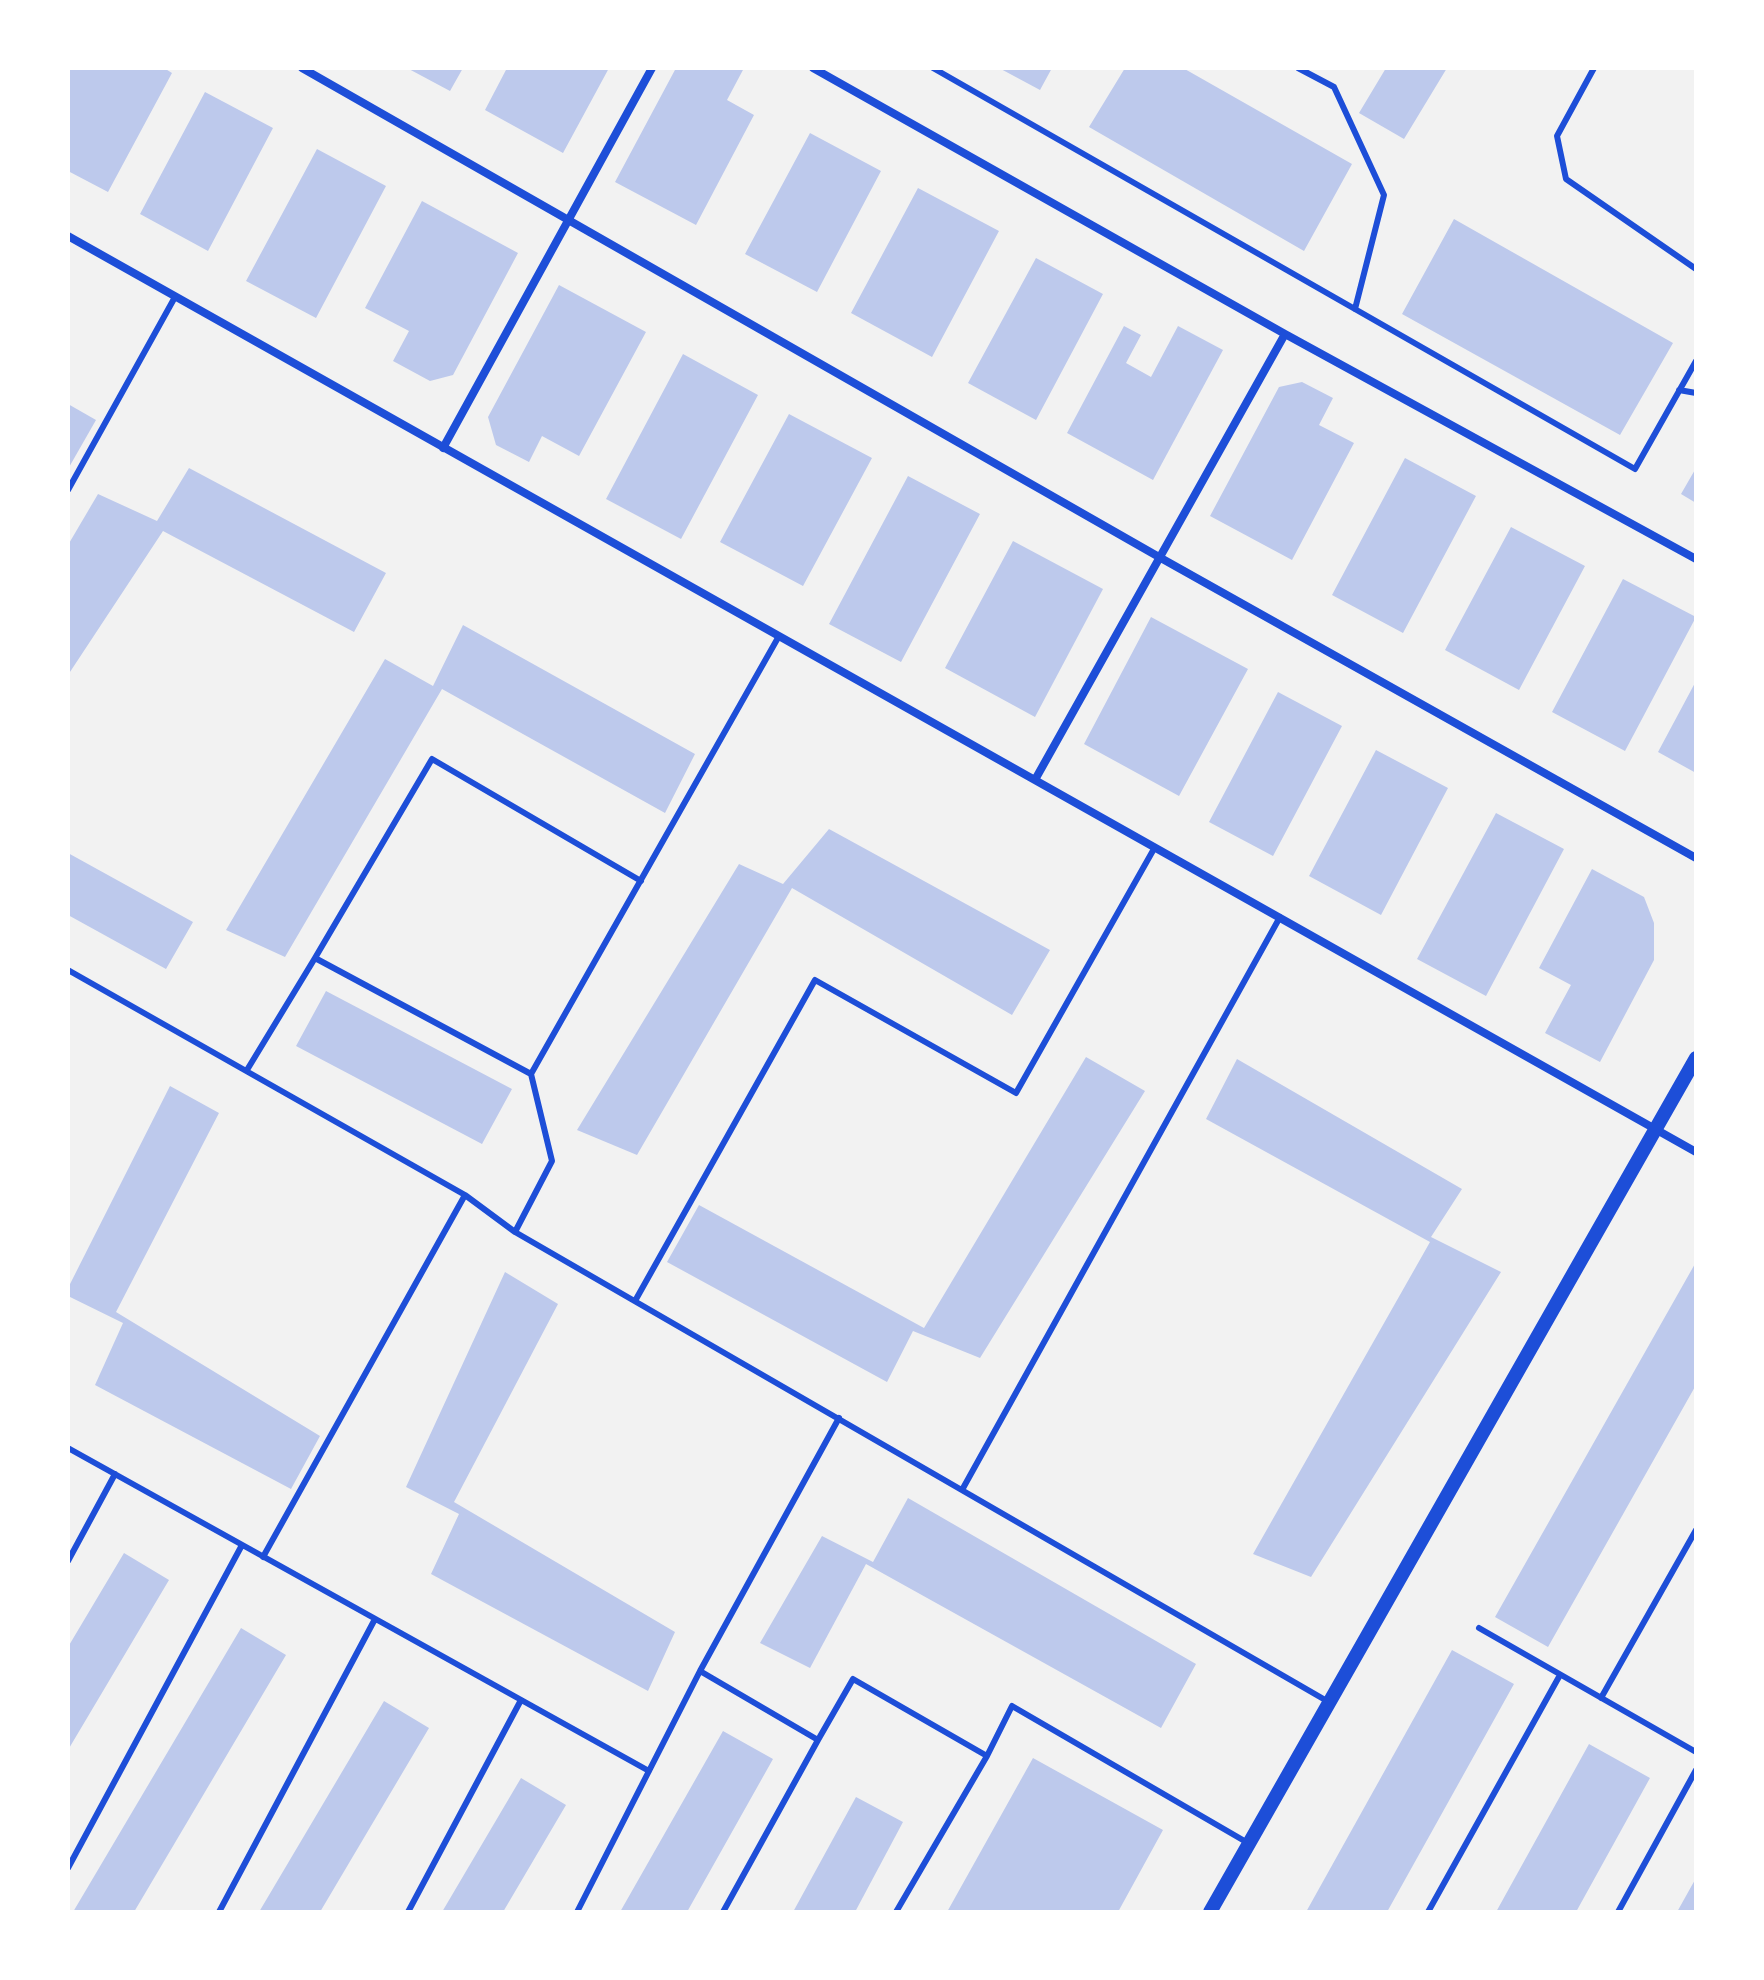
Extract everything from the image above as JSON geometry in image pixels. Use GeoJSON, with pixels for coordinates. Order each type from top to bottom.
{"type":"FeatureCollection","features":[{"type":"Feature","properties":{"kind":"street"},"geometry":{"type":"LineString","coordinates":[[302,68],[1159,557],[1696,858]]}},
{"type":"Feature","properties":{"kind":"street"},"geometry":{"type":"LineString","coordinates":[[443,448],[565,220],[652,68]]}},
{"type":"Feature","properties":{"kind":"street"},"geometry":{"type":"LineString","coordinates":[[813,68],[1285,334],[1696,559]]}},
{"type":"Feature","properties":{"kind":"street"},"geometry":{"type":"LineString","coordinates":[[68,236],[1696,1152]]}},
{"type":"Feature","properties":{"kind":"street"},"geometry":{"type":"LineString","coordinates":[[1036,778],[1285,334]]}},
{"type":"Feature","properties":{"kind":"street"},"geometry":{"type":"LineString","coordinates":[[1210,1912],[1696,1058]]}},
{"type":"Feature","properties":{"kind":"lane"},"geometry":{"type":"LineString","coordinates":[[933,68],[1635,469],[1696,361]]}},
{"type":"Feature","properties":{"kind":"lane"},"geometry":{"type":"LineString","coordinates":[[1298,68],[1334,87],[1384,195],[1355,309]]}},
{"type":"Feature","properties":{"kind":"lane"},"geometry":{"type":"LineString","coordinates":[[1594,68],[1557,136],[1566,179],[1696,269]]}},
{"type":"Feature","properties":{"kind":"lane"},"geometry":{"type":"LineString","coordinates":[[68,490],[175,297]]}},
{"type":"Feature","properties":{"kind":"lane"},"geometry":{"type":"LineString","coordinates":[[1679,390],[1696,393]]}},
{"type":"Feature","properties":{"kind":"lane"},"geometry":{"type":"LineString","coordinates":[[515,1232],[552,1161],[531,1074],[779,636]]}},
{"type":"Feature","properties":{"kind":"lane"},"geometry":{"type":"LineString","coordinates":[[247,1070],[432,759],[641,881]]}},
{"type":"Feature","properties":{"kind":"lane"},"geometry":{"type":"LineString","coordinates":[[635,1301],[815,980],[1016,1093],[1155,847]]}},
{"type":"Feature","properties":{"kind":"lane"},"geometry":{"type":"LineString","coordinates":[[962,1490],[1280,917]]}},
{"type":"Feature","properties":{"kind":"lane"},"geometry":{"type":"LineString","coordinates":[[315,958],[531,1074]]}},
{"type":"Feature","properties":{"kind":"lane"},"geometry":{"type":"LineString","coordinates":[[68,970],[465,1195],[515,1232],[1328,1702]]}},
{"type":"Feature","properties":{"kind":"lane"},"geometry":{"type":"LineString","coordinates":[[263,1557],[465,1195]]}},
{"type":"Feature","properties":{"kind":"lane"},"geometry":{"type":"LineString","coordinates":[[577,1912],[700,1671],[839,1418]]}},
{"type":"Feature","properties":{"kind":"lane"},"geometry":{"type":"LineString","coordinates":[[68,1448],[649,1771]]}},
{"type":"Feature","properties":{"kind":"lane"},"geometry":{"type":"LineString","coordinates":[[68,1561],[115,1474]]}},
{"type":"Feature","properties":{"kind":"lane"},"geometry":{"type":"LineString","coordinates":[[1601,1698],[1696,1530]]}},
{"type":"Feature","properties":{"kind":"lane"},"geometry":{"type":"LineString","coordinates":[[68,1868],[242,1545]]}},
{"type":"Feature","properties":{"kind":"lane"},"geometry":{"type":"LineString","coordinates":[[219,1912],[375,1619]]}},
{"type":"Feature","properties":{"kind":"lane"},"geometry":{"type":"LineString","coordinates":[[1479,1628],[1696,1752]]}},
{"type":"Feature","properties":{"kind":"lane"},"geometry":{"type":"LineString","coordinates":[[700,1671],[818,1740]]}},
{"type":"Feature","properties":{"kind":"lane"},"geometry":{"type":"LineString","coordinates":[[1428,1912],[1560,1675]]}},
{"type":"Feature","properties":{"kind":"lane"},"geometry":{"type":"LineString","coordinates":[[723,1912],[853,1679],[987,1756]]}},
{"type":"Feature","properties":{"kind":"lane"},"geometry":{"type":"LineString","coordinates":[[408,1912],[521,1700]]}},
{"type":"Feature","properties":{"kind":"lane"},"geometry":{"type":"LineString","coordinates":[[896,1912],[987,1756],[1012,1706],[1249,1843]]}},
{"type":"Feature","properties":{"kind":"lane"},"geometry":{"type":"LineString","coordinates":[[1618,1912],[1696,1770]]}},
{"type":"Feature","properties":{"kind":"building"},"geometry":{"type":"Polygon","coordinates":[[[68,68],[164,68],[172,73],[108,192],[68,171],[68,68]]]}},
{"type":"Feature","properties":{"kind":"building"},"geometry":{"type":"Polygon","coordinates":[[[407,68],[463,68],[450,91],[407,68]]]}},
{"type":"Feature","properties":{"kind":"building"},"geometry":{"type":"Polygon","coordinates":[[[507,68],[609,68],[563,153],[485,110],[507,68]]]}},
{"type":"Feature","properties":{"kind":"building"},"geometry":{"type":"Polygon","coordinates":[[[676,68],[744,68],[727,100],[754,115],[696,225],[615,182],[676,68]]]}},
{"type":"Feature","properties":{"kind":"building"},"geometry":{"type":"Polygon","coordinates":[[[999,68],[1052,68],[1040,90],[999,68]]]}},
{"type":"Feature","properties":{"kind":"building"},"geometry":{"type":"Polygon","coordinates":[[[1125,68],[1183,68],[1352,164],[1304,251],[1089,127],[1125,68]]]}},
{"type":"Feature","properties":{"kind":"building"},"geometry":{"type":"Polygon","coordinates":[[[1386,68],[1447,68],[1404,139],[1359,113],[1386,68]]]}},
{"type":"Feature","properties":{"kind":"building"},"geometry":{"type":"Polygon","coordinates":[[[205,92],[273,128],[208,251],[140,214],[205,92]]]}},
{"type":"Feature","properties":{"kind":"building"},"geometry":{"type":"Polygon","coordinates":[[[810,133],[881,171],[817,292],[745,254],[810,133]]]}},
{"type":"Feature","properties":{"kind":"building"},"geometry":{"type":"Polygon","coordinates":[[[317,149],[386,186],[316,318],[246,281],[317,149]]]}},
{"type":"Feature","properties":{"kind":"building"},"geometry":{"type":"Polygon","coordinates":[[[918,188],[999,231],[932,357],[851,313],[918,188]]]}},
{"type":"Feature","properties":{"kind":"building"},"geometry":{"type":"Polygon","coordinates":[[[422,201],[518,253],[453,375],[430,381],[393,361],[409,331],[365,308],[422,201]]]}},
{"type":"Feature","properties":{"kind":"building"},"geometry":{"type":"Polygon","coordinates":[[[1454,219],[1673,343],[1620,435],[1402,314],[1454,219]]]}},
{"type":"Feature","properties":{"kind":"building"},"geometry":{"type":"Polygon","coordinates":[[[1036,258],[1103,294],[1036,420],[968,383],[1036,258]]]}},
{"type":"Feature","properties":{"kind":"building"},"geometry":{"type":"Polygon","coordinates":[[[559,285],[646,332],[579,456],[542,436],[529,462],[496,445],[488,417],[559,285]]]}},
{"type":"Feature","properties":{"kind":"building"},"geometry":{"type":"Polygon","coordinates":[[[1124,326],[1141,335],[1126,363],[1151,377],[1178,326],[1223,350],[1153,480],[1067,433],[1124,326]]]}},
{"type":"Feature","properties":{"kind":"building"},"geometry":{"type":"Polygon","coordinates":[[[683,354],[758,395],[681,539],[606,499],[683,354]]]}},
{"type":"Feature","properties":{"kind":"building"},"geometry":{"type":"Polygon","coordinates":[[[1302,382],[1333,398],[1319,425],[1354,443],[1292,560],[1210,516],[1279,387],[1302,382]]]}},
{"type":"Feature","properties":{"kind":"building"},"geometry":{"type":"Polygon","coordinates":[[[68,404],[96,420],[68,469],[68,404]]]}},
{"type":"Feature","properties":{"kind":"building"},"geometry":{"type":"Polygon","coordinates":[[[789,414],[872,458],[803,586],[720,542],[789,414]]]}},
{"type":"Feature","properties":{"kind":"building"},"geometry":{"type":"Polygon","coordinates":[[[1405,458],[1476,496],[1403,633],[1332,595],[1405,458]]]}},
{"type":"Feature","properties":{"kind":"building"},"geometry":{"type":"Polygon","coordinates":[[[189,468],[386,573],[354,632],[163,531],[68,675],[68,545],[98,494],[157,521],[189,468]]]}},
{"type":"Feature","properties":{"kind":"building"},"geometry":{"type":"Polygon","coordinates":[[[1696,468],[1696,503],[1681,494],[1696,468]]]}},
{"type":"Feature","properties":{"kind":"building"},"geometry":{"type":"Polygon","coordinates":[[[908,476],[980,514],[901,662],[829,624],[908,476]]]}},
{"type":"Feature","properties":{"kind":"building"},"geometry":{"type":"Polygon","coordinates":[[[1511,527],[1585,566],[1519,690],[1445,650],[1511,527]]]}},
{"type":"Feature","properties":{"kind":"building"},"geometry":{"type":"Polygon","coordinates":[[[1013,541],[1103,589],[1035,717],[945,668],[1013,541]]]}},
{"type":"Feature","properties":{"kind":"building"},"geometry":{"type":"Polygon","coordinates":[[[1623,579],[1696,617],[1625,751],[1552,712],[1623,579]]]}},
{"type":"Feature","properties":{"kind":"building"},"geometry":{"type":"Polygon","coordinates":[[[1151,617],[1248,669],[1179,796],[1084,744],[1151,617]]]}},
{"type":"Feature","properties":{"kind":"building"},"geometry":{"type":"Polygon","coordinates":[[[463,625],[695,754],[665,813],[442,689],[285,957],[226,930],[385,659],[433,686],[463,625]]]}},
{"type":"Feature","properties":{"kind":"building"},"geometry":{"type":"Polygon","coordinates":[[[1696,681],[1696,773],[1658,752],[1696,681]]]}},
{"type":"Feature","properties":{"kind":"building"},"geometry":{"type":"Polygon","coordinates":[[[1278,692],[1342,726],[1273,856],[1209,822],[1278,692]]]}},
{"type":"Feature","properties":{"kind":"building"},"geometry":{"type":"Polygon","coordinates":[[[1376,750],[1448,788],[1381,915],[1309,876],[1376,750]]]}},
{"type":"Feature","properties":{"kind":"building"},"geometry":{"type":"Polygon","coordinates":[[[1496,813],[1564,849],[1486,996],[1417,959],[1496,813]]]}},
{"type":"Feature","properties":{"kind":"building"},"geometry":{"type":"Polygon","coordinates":[[[829,829],[1050,950],[1012,1015],[792,888],[637,1155],[577,1130],[739,864],[783,884],[829,829]]]}},
{"type":"Feature","properties":{"kind":"building"},"geometry":{"type":"Polygon","coordinates":[[[68,853],[193,922],[166,969],[68,915],[68,853]]]}},
{"type":"Feature","properties":{"kind":"building"},"geometry":{"type":"Polygon","coordinates":[[[1592,869],[1644,897],[1654,923],[1654,960],[1600,1062],[1545,1033],[1571,985],[1539,968],[1592,869]]]}},
{"type":"Feature","properties":{"kind":"building"},"geometry":{"type":"Polygon","coordinates":[[[326,991],[512,1089],[482,1144],[296,1046],[326,991]]]}},
{"type":"Feature","properties":{"kind":"building"},"geometry":{"type":"Polygon","coordinates":[[[1086,1057],[1145,1091],[980,1358],[913,1331],[887,1382],[667,1262],[699,1205],[924,1328],[1086,1057]]]}},
{"type":"Feature","properties":{"kind":"building"},"geometry":{"type":"Polygon","coordinates":[[[1237,1059],[1462,1189],[1431,1237],[1501,1272],[1311,1577],[1253,1554],[1430,1242],[1206,1119],[1237,1059]]]}},
{"type":"Feature","properties":{"kind":"building"},"geometry":{"type":"Polygon","coordinates":[[[170,1086],[219,1113],[116,1312],[320,1436],[291,1489],[95,1385],[123,1323],[68,1296],[68,1288],[170,1086]]]}},
{"type":"Feature","properties":{"kind":"building"},"geometry":{"type":"Polygon","coordinates":[[[1696,1262],[1696,1385],[1548,1647],[1495,1617],[1696,1262]]]}},
{"type":"Feature","properties":{"kind":"building"},"geometry":{"type":"Polygon","coordinates":[[[505,1272],[558,1304],[454,1502],[675,1632],[648,1691],[431,1574],[459,1514],[406,1487],[505,1272]]]}},
{"type":"Feature","properties":{"kind":"building"},"geometry":{"type":"Polygon","coordinates":[[[908,1498],[1196,1664],[1161,1728],[866,1564],[810,1668],[760,1643],[822,1536],[873,1562],[908,1498]]]}},
{"type":"Feature","properties":{"kind":"building"},"geometry":{"type":"Polygon","coordinates":[[[124,1553],[169,1580],[68,1750],[68,1647],[124,1553]]]}},
{"type":"Feature","properties":{"kind":"building"},"geometry":{"type":"Polygon","coordinates":[[[241,1628],[286,1655],[134,1912],[73,1912],[241,1628]]]}},
{"type":"Feature","properties":{"kind":"building"},"geometry":{"type":"Polygon","coordinates":[[[1452,1650],[1514,1684],[1387,1912],[1306,1912],[1452,1650]]]}},
{"type":"Feature","properties":{"kind":"building"},"geometry":{"type":"Polygon","coordinates":[[[384,1701],[429,1728],[320,1912],[259,1912],[384,1701]]]}},
{"type":"Feature","properties":{"kind":"building"},"geometry":{"type":"Polygon","coordinates":[[[723,1731],[773,1759],[687,1912],[620,1912],[723,1731]]]}},
{"type":"Feature","properties":{"kind":"building"},"geometry":{"type":"Polygon","coordinates":[[[1589,1744],[1650,1778],[1576,1912],[1496,1912],[1589,1744]]]}},
{"type":"Feature","properties":{"kind":"building"},"geometry":{"type":"Polygon","coordinates":[[[1033,1758],[1163,1830],[1118,1912],[947,1912],[1033,1758]]]}},
{"type":"Feature","properties":{"kind":"building"},"geometry":{"type":"Polygon","coordinates":[[[521,1778],[566,1805],[503,1912],[442,1912],[521,1778]]]}},
{"type":"Feature","properties":{"kind":"building"},"geometry":{"type":"Polygon","coordinates":[[[856,1797],[903,1822],[855,1912],[793,1912],[856,1797]]]}},
{"type":"Feature","properties":{"kind":"building"},"geometry":{"type":"Polygon","coordinates":[[[1696,1878],[1696,1912],[1677,1912],[1696,1878]]]}}]}
